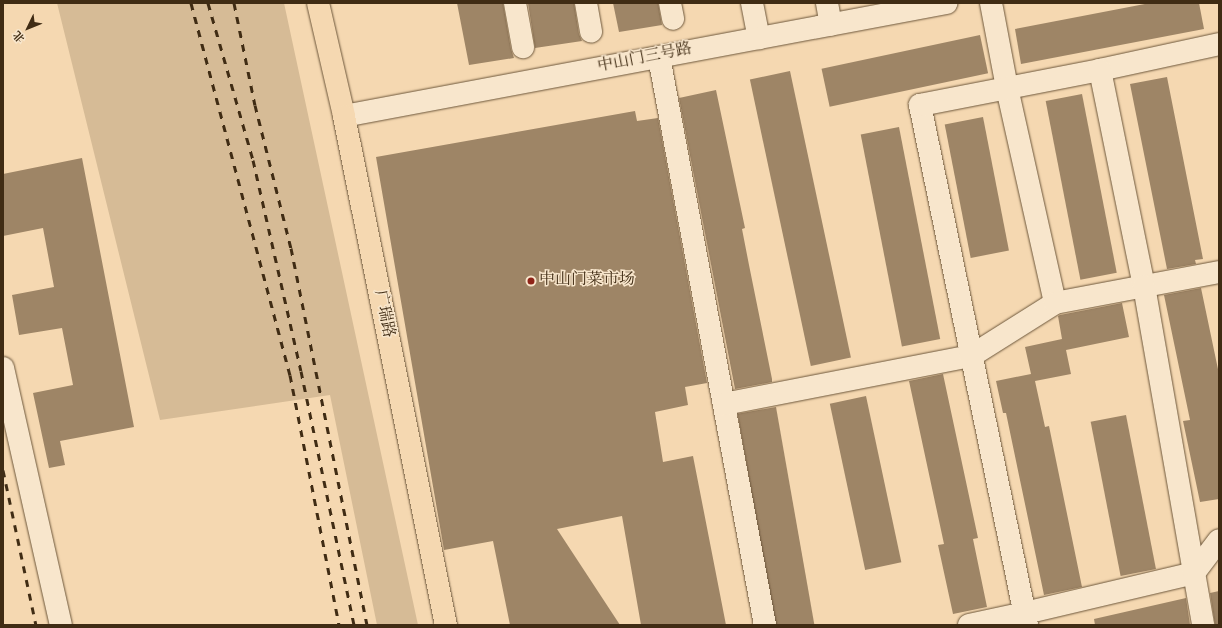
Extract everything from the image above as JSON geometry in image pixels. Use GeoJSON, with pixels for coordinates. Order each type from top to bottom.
{"type":"FeatureCollection","features":[{"type":"Feature","properties":{"kind":"main road","name":"广瑞路"},"geometry":{"type":"LineString","coordinates":[[318,3],[344,116],[446,625]]}},
{"type":"Feature","properties":{"kind":"street"},"geometry":{"type":"LineString","coordinates":[[515,3],[523,47]]}},
{"type":"Feature","properties":{"kind":"street"},"geometry":{"type":"LineString","coordinates":[[586,3],[591,32]]}},
{"type":"Feature","properties":{"kind":"street"},"geometry":{"type":"LineString","coordinates":[[752,3],[759,38]]}},
{"type":"Feature","properties":{"kind":"street"},"geometry":{"type":"LineString","coordinates":[[827,3],[831,25]]}},
{"type":"Feature","properties":{"kind":"street","name":"中山门三号路"},"geometry":{"type":"LineString","coordinates":[[344,116],[946,3]]}},
{"type":"Feature","properties":{"kind":"street"},"geometry":{"type":"LineString","coordinates":[[991,3],[1007,88],[1055,303]]}},
{"type":"Feature","properties":{"kind":"street"},"geometry":{"type":"LineString","coordinates":[[1026,619],[920,105],[1100,70],[1219,44]]}},
{"type":"Feature","properties":{"kind":"street"},"geometry":{"type":"LineString","coordinates":[[659,57],[765,625]]}},
{"type":"Feature","properties":{"kind":"street"},"geometry":{"type":"LineString","coordinates":[[1100,70],[1144,286],[1203,625]]}},
{"type":"Feature","properties":{"kind":"street"},"geometry":{"type":"LineString","coordinates":[[724,404],[971,356],[1055,303],[1219,272]]}},
{"type":"Feature","properties":{"kind":"street"},"geometry":{"type":"LineString","coordinates":[[3,368],[60,625]]}},
{"type":"Feature","properties":{"kind":"street"},"geometry":{"type":"LineString","coordinates":[[969,625],[1026,619],[1194,573],[1219,540]]}},
{"type":"Feature","properties":{"kind":"shaded area"},"geometry":{"type":"Polygon","coordinates":[[[57,3],[284,3],[418,625],[377,625],[330,395],[160,420],[57,3]]]}},
{"type":"Feature","properties":{"kind":"building"},"geometry":{"type":"Polygon","coordinates":[[[457,3],[503,3],[514,58],[469,65],[457,3]]]}},
{"type":"Feature","properties":{"kind":"building"},"geometry":{"type":"Polygon","coordinates":[[[528,3],[574,3],[579,34],[582,41],[535,48],[528,3]]]}},
{"type":"Feature","properties":{"kind":"building"},"geometry":{"type":"Polygon","coordinates":[[[613,3],[658,3],[662,25],[619,32],[613,3]]]}},
{"type":"Feature","properties":{"kind":"building"},"geometry":{"type":"Polygon","coordinates":[[[1150,3],[1199,3],[1204,29],[1021,64],[1015,29],[1150,3]]]}},
{"type":"Feature","properties":{"kind":"building"},"geometry":{"type":"Polygon","coordinates":[[[980,35],[988,73],[830,107],[822,69],[980,35]]]}},
{"type":"Feature","properties":{"kind":"building"},"geometry":{"type":"Polygon","coordinates":[[[790,71],[851,358],[811,366],[750,80],[790,71]]]}},
{"type":"Feature","properties":{"kind":"building"},"geometry":{"type":"Polygon","coordinates":[[[1167,77],[1203,259],[1195,260],[1196,264],[1167,269],[1130,84],[1167,77]]]}},
{"type":"Feature","properties":{"kind":"building"},"geometry":{"type":"Polygon","coordinates":[[[716,90],[745,228],[742,229],[772,379],[772,382],[735,389],[679,98],[716,90]]]}},
{"type":"Feature","properties":{"kind":"building"},"geometry":{"type":"Polygon","coordinates":[[[1082,94],[1117,273],[1080,280],[1046,101],[1082,94]]]}},
{"type":"Feature","properties":{"kind":"building","name":"中山门菜市场"},"geometry":{"type":"Polygon","coordinates":[[[635,111],[637,121],[658,118],[707,383],[685,387],[688,405],[655,412],[663,462],[693,456],[726,625],[641,625],[622,516],[557,529],[620,625],[510,625],[493,541],[444,550],[376,157],[635,111]]]}},
{"type":"Feature","properties":{"kind":"building"},"geometry":{"type":"Polygon","coordinates":[[[983,117],[1009,251],[971,258],[945,124],[983,117]]]}},
{"type":"Feature","properties":{"kind":"building"},"geometry":{"type":"Polygon","coordinates":[[[899,127],[940,339],[902,346],[861,134],[899,127]]]}},
{"type":"Feature","properties":{"kind":"building"},"geometry":{"type":"Polygon","coordinates":[[[82,158],[134,427],[60,441],[65,465],[49,468],[33,393],[73,385],[62,328],[19,335],[12,295],[54,287],[43,228],[3,236],[3,174],[82,158]]]}},
{"type":"Feature","properties":{"kind":"building"},"geometry":{"type":"Polygon","coordinates":[[[1201,288],[1219,374],[1219,499],[1200,502],[1183,421],[1190,420],[1164,295],[1201,288]]]}},
{"type":"Feature","properties":{"kind":"building"},"geometry":{"type":"Polygon","coordinates":[[[1122,303],[1129,337],[1066,350],[1071,374],[1035,381],[1045,427],[1049,426],[1082,587],[1044,595],[1006,413],[1003,413],[996,381],[1031,374],[1025,347],[1062,339],[1058,316],[1122,303]]]}},
{"type":"Feature","properties":{"kind":"building"},"geometry":{"type":"Polygon","coordinates":[[[943,374],[978,538],[973,539],[987,607],[953,614],[938,545],[944,544],[909,381],[943,374]]]}},
{"type":"Feature","properties":{"kind":"building"},"geometry":{"type":"Polygon","coordinates":[[[866,396],[901,562],[865,570],[830,404],[866,396]]]}},
{"type":"Feature","properties":{"kind":"building"},"geometry":{"type":"Polygon","coordinates":[[[776,407],[814,625],[775,625],[738,414],[776,407]]]}},
{"type":"Feature","properties":{"kind":"building"},"geometry":{"type":"Polygon","coordinates":[[[1126,415],[1156,569],[1121,576],[1091,422],[1126,415]]]}},
{"type":"Feature","properties":{"kind":"building"},"geometry":{"type":"Polygon","coordinates":[[[1219,591],[1219,625],[1215,625],[1210,593],[1219,591]]]}},
{"type":"Feature","properties":{"kind":"building"},"geometry":{"type":"Polygon","coordinates":[[[1186,598],[1190,625],[1095,625],[1094,619],[1186,598]]]}},
{"type":"Feature","properties":{"kind":"railway"},"geometry":{"type":"LineString","coordinates":[[191,3],[290,375],[339,625]]}},
{"type":"Feature","properties":{"kind":"railway"},"geometry":{"type":"LineString","coordinates":[[208,3],[253,160],[301,371],[354,625]]}},
{"type":"Feature","properties":{"kind":"railway"},"geometry":{"type":"LineString","coordinates":[[234,3],[255,105],[291,248],[367,625]]}},
{"type":"Feature","properties":{"kind":"railway"},"geometry":{"type":"LineString","coordinates":[[3,470],[36,625]]}},
{"type":"Feature","properties":{"kind":"place","name":"中山门菜市场"},"geometry":{"type":"Point","coordinates":[531,281]}}]}
